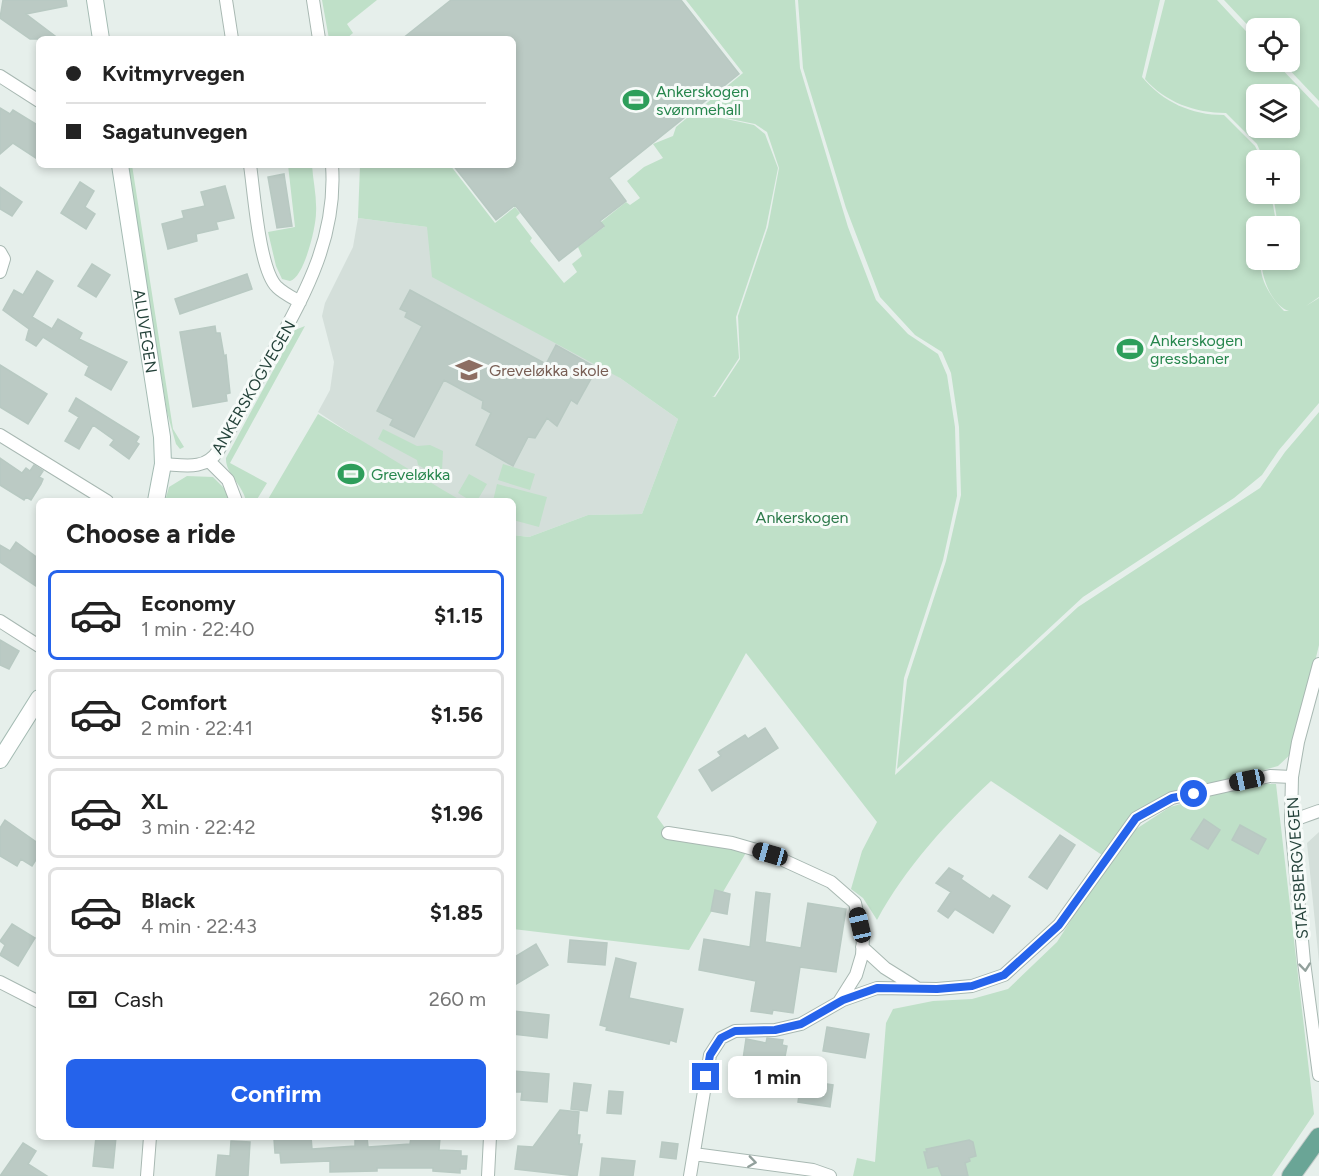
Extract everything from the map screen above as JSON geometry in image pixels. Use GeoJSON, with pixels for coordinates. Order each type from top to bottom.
{"type":"FeatureCollection","features":[{"type":"Feature","properties":{"kind":"main road"},"geometry":{"type":"LineString","coordinates":[[95,0],[101,36]]}},
{"type":"Feature","properties":{"kind":"main road","name":"ALUVEGEN"},"geometry":{"type":"LineString","coordinates":[[120,168],[162,437],[163,464],[156,498]]}},
{"type":"Feature","properties":{"kind":"main road"},"geometry":{"type":"LineString","coordinates":[[0,760],[36,703]]}},
{"type":"Feature","properties":{"kind":"main road"},"geometry":{"type":"LineString","coordinates":[[1291,1176],[1319,1137]]}},
{"type":"Feature","properties":{"kind":"street"},"geometry":{"type":"LineString","coordinates":[[226,0],[232,36]]}},
{"type":"Feature","properties":{"kind":"street"},"geometry":{"type":"LineString","coordinates":[[313,0],[319,36]]}},
{"type":"Feature","properties":{"kind":"street"},"geometry":{"type":"LineString","coordinates":[[0,76],[36,99]]}},
{"type":"Feature","properties":{"kind":"street","name":"ANKERSKOGVEGEN"},"geometry":{"type":"LineString","coordinates":[[250,168],[263,256],[269,275],[276,287],[300,302]]}},
{"type":"Feature","properties":{"kind":"street","name":"ANKERSKOGVEGEN"},"geometry":{"type":"LineString","coordinates":[[163,464],[200,465],[209,461],[218,451],[300,302],[320,259],[327,234],[334,185],[332,168]]}},
{"type":"Feature","properties":{"kind":"street"},"geometry":{"type":"LineString","coordinates":[[0,272],[2,255]]}},
{"type":"Feature","properties":{"kind":"street"},"geometry":{"type":"LineString","coordinates":[[0,435],[102,498]]}},
{"type":"Feature","properties":{"kind":"street"},"geometry":{"type":"LineString","coordinates":[[209,461],[228,480],[235,498]]}},
{"type":"Feature","properties":{"kind":"street"},"geometry":{"type":"LineString","coordinates":[[0,621],[36,644]]}},
{"type":"Feature","properties":{"kind":"street","name":"STAFSBERGVEGEN"},"geometry":{"type":"LineString","coordinates":[[1319,664],[1298,742],[1292,777],[1291,821],[1319,1075]]}},
{"type":"Feature","properties":{"kind":"street"},"geometry":{"type":"LineString","coordinates":[[690,1176],[710,1055],[721,1038],[735,1031],[775,1030],[801,1024],[839,1002],[877,988],[972,986],[1004,975],[1059,925],[1136,818],[1162,802],[1270,776],[1292,777]]}},
{"type":"Feature","properties":{"kind":"street"},"geometry":{"type":"LineString","coordinates":[[1291,821],[1319,811]]}},
{"type":"Feature","properties":{"kind":"street"},"geometry":{"type":"LineString","coordinates":[[668,833],[732,843],[770,854],[831,882],[855,903],[863,938],[862,948],[856,975],[839,1002]]}},
{"type":"Feature","properties":{"kind":"street"},"geometry":{"type":"LineString","coordinates":[[862,948],[885,968],[918,988]]}},
{"type":"Feature","properties":{"kind":"street"},"geometry":{"type":"LineString","coordinates":[[0,982],[36,1000]]}},
{"type":"Feature","properties":{"kind":"street"},"geometry":{"type":"LineString","coordinates":[[147,1176],[150,1140]]}},
{"type":"Feature","properties":{"kind":"street"},"geometry":{"type":"LineString","coordinates":[[488,1176],[490,1140]]}},
{"type":"Feature","properties":{"kind":"street"},"geometry":{"type":"LineString","coordinates":[[694,1155],[813,1170],[830,1176]]}},
{"type":"Feature","properties":{"kind":"shaded area","name":"Greveløkka skole"},"geometry":{"type":"Polygon","coordinates":[[[358,218],[427,227],[620,378],[678,419],[642,514],[588,515],[529,537],[516,535],[516,498],[447,498],[318,412],[330,390],[334,362],[322,316],[325,303],[353,247],[358,218]]]}},
{"type":"Feature","properties":{"kind":"shaded area"},"geometry":{"type":"Polygon","coordinates":[[[1319,832],[1319,962],[1307,843],[1319,832]]]}},
{"type":"Feature","properties":{"kind":"green space"},"geometry":{"type":"Polygon","coordinates":[[[322,0],[377,0],[347,24],[353,33],[350,36],[328,36],[322,0]]]}},
{"type":"Feature","properties":{"kind":"green space","name":"Ankerskogen"},"geometry":{"type":"Polygon","coordinates":[[[686,0],[795,0],[800,68],[848,227],[876,300],[908,334],[938,354],[947,375],[955,427],[957,496],[943,560],[904,678],[895,775],[1078,607],[1260,488],[1285,452],[1319,412],[1319,645],[1293,752],[1278,766],[1159,800],[1102,855],[991,781],[928,846],[901,882],[877,920],[863,898],[851,889],[862,851],[877,822],[746,653],[657,817],[674,840],[747,851],[689,950],[516,929],[516,535],[529,537],[588,515],[642,514],[678,419],[620,378],[432,277],[427,227],[358,218],[360,168],[452,168],[495,223],[515,207],[520,213],[516,217],[532,238],[530,241],[564,283],[577,272],[572,264],[582,256],[578,247],[604,227],[601,222],[626,202],[630,205],[640,198],[627,181],[644,167],[663,158],[653,144],[673,136],[676,127],[694,112],[754,125],[765,134],[778,168],[766,228],[736,317],[739,358],[712,396],[715,397],[740,359],[738,316],[768,227],[779,168],[767,132],[755,124],[696,112],[743,73],[686,0]]]}},
{"type":"Feature","properties":{"kind":"green space"},"geometry":{"type":"Polygon","coordinates":[[[798,0],[1160,0],[1142,77],[1168,100],[1178,105],[1200,113],[1224,115],[1255,146],[1257,150],[1246,150],[1246,204],[1273,204],[1275,216],[1246,216],[1246,270],[1261,270],[1266,287],[1271,296],[1262,270],[1300,270],[1300,216],[1276,216],[1275,204],[1300,204],[1300,150],[1260,150],[1251,138],[1300,138],[1300,88],[1319,108],[1319,297],[1306,306],[1319,298],[1319,403],[1279,450],[1262,475],[1234,498],[1083,597],[897,769],[907,680],[946,561],[961,495],[959,427],[951,373],[942,352],[915,335],[880,297],[846,208],[803,68],[798,0]]]}},
{"type":"Feature","properties":{"kind":"green space"},"geometry":{"type":"Polygon","coordinates":[[[1165,0],[1217,0],[1246,31],[1246,72],[1285,72],[1296,84],[1246,84],[1246,133],[1226,113],[1203,111],[1181,105],[1162,94],[1145,79],[1165,0]]]}},
{"type":"Feature","properties":{"kind":"green space"},"geometry":{"type":"Polygon","coordinates":[[[1224,0],[1319,0],[1319,101],[1291,72],[1300,72],[1300,18],[1246,18],[1246,23],[1224,0]]]}},
{"type":"Feature","properties":{"kind":"green space"},"geometry":{"type":"Polygon","coordinates":[[[128,168],[132,168],[173,429],[184,447],[180,449],[176,444],[167,412],[128,168]]]}},
{"type":"Feature","properties":{"kind":"green space"},"geometry":{"type":"Polygon","coordinates":[[[288,168],[312,168],[316,207],[314,229],[300,271],[290,281],[282,279],[276,266],[268,232],[295,227],[288,168]]]}},
{"type":"Feature","properties":{"kind":"green space"},"geometry":{"type":"Polygon","coordinates":[[[305,326],[230,463],[267,483],[258,498],[245,498],[228,469],[226,458],[295,330],[305,326]]]}},
{"type":"Feature","properties":{"kind":"green space"},"geometry":{"type":"Polygon","coordinates":[[[318,414],[457,498],[269,498],[318,414]]]}},
{"type":"Feature","properties":{"kind":"green space"},"geometry":{"type":"Polygon","coordinates":[[[383,429],[417,446],[430,445],[443,451],[442,471],[434,474],[418,465],[417,460],[378,439],[383,429]]]}},
{"type":"Feature","properties":{"kind":"green space"},"geometry":{"type":"Polygon","coordinates":[[[503,464],[535,474],[530,490],[498,480],[503,464]]]}},
{"type":"Feature","properties":{"kind":"green space"},"geometry":{"type":"Polygon","coordinates":[[[469,474],[487,484],[479,498],[466,498],[458,493],[469,474]]]}},
{"type":"Feature","properties":{"kind":"green space"},"geometry":{"type":"Polygon","coordinates":[[[187,476],[213,477],[227,491],[228,498],[166,498],[169,487],[187,476]]]}},
{"type":"Feature","properties":{"kind":"green space"},"geometry":{"type":"Polygon","coordinates":[[[497,484],[547,497],[539,527],[516,521],[516,498],[494,498],[497,484]]]}},
{"type":"Feature","properties":{"kind":"green space"},"geometry":{"type":"Polygon","coordinates":[[[1253,784],[1276,784],[1314,1114],[1272,1176],[853,1176],[857,1158],[875,1162],[886,1023],[893,1009],[933,1001],[972,999],[1008,989],[1057,942],[1101,873],[1133,831],[1170,807],[1253,784]]]}},
{"type":"Feature","properties":{"kind":"building"},"geometry":{"type":"Polygon","coordinates":[[[3,0],[66,0],[67,6],[26,14],[55,36],[36,36],[36,39],[30,39],[0,18],[3,0]]]}},
{"type":"Feature","properties":{"kind":"building","name":"Ankerskogen svømmehall"},"geometry":{"type":"Polygon","coordinates":[[[451,0],[681,0],[739,74],[609,178],[626,201],[600,221],[604,226],[559,261],[515,205],[496,220],[455,168],[516,168],[516,36],[406,36],[451,0]]]}},
{"type":"Feature","properties":{"kind":"building"},"geometry":{"type":"Polygon","coordinates":[[[0,108],[10,114],[13,110],[36,124],[36,158],[13,143],[0,154],[0,108]]]}},
{"type":"Feature","properties":{"kind":"building"},"geometry":{"type":"Polygon","coordinates":[[[284,174],[292,226],[277,228],[268,177],[284,174]]]}},
{"type":"Feature","properties":{"kind":"building"},"geometry":{"type":"Polygon","coordinates":[[[80,182],[94,191],[85,207],[95,214],[86,229],[61,213],[80,182]]]}},
{"type":"Feature","properties":{"kind":"building"},"geometry":{"type":"Polygon","coordinates":[[[225,186],[234,218],[216,222],[218,229],[196,234],[197,241],[168,249],[162,224],[184,218],[182,211],[205,206],[201,192],[225,186]]]}},
{"type":"Feature","properties":{"kind":"building"},"geometry":{"type":"Polygon","coordinates":[[[0,187],[22,202],[12,216],[0,209],[0,187]]]}},
{"type":"Feature","properties":{"kind":"building"},"geometry":{"type":"Polygon","coordinates":[[[92,264],[110,275],[96,297],[78,286],[92,264]]]}},
{"type":"Feature","properties":{"kind":"building"},"geometry":{"type":"Polygon","coordinates":[[[37,271],[53,281],[32,317],[52,329],[58,319],[82,333],[79,339],[127,362],[111,390],[85,375],[89,366],[43,337],[36,346],[26,340],[29,329],[3,310],[14,290],[23,295],[37,271]]]}},
{"type":"Feature","properties":{"kind":"building"},"geometry":{"type":"Polygon","coordinates":[[[247,274],[252,289],[180,314],[175,299],[247,274]]]}},
{"type":"Feature","properties":{"kind":"building"},"geometry":{"type":"Polygon","coordinates":[[[410,290],[546,364],[556,345],[597,368],[577,404],[571,400],[557,426],[547,418],[535,438],[528,437],[513,466],[476,445],[491,413],[482,408],[483,401],[444,380],[414,437],[390,425],[393,419],[377,411],[422,326],[405,317],[407,312],[400,309],[410,290]]]}},
{"type":"Feature","properties":{"kind":"building"},"geometry":{"type":"Polygon","coordinates":[[[215,326],[216,333],[220,333],[224,356],[226,355],[230,393],[226,394],[227,401],[193,407],[180,332],[215,326]]]}},
{"type":"Feature","properties":{"kind":"building"},"geometry":{"type":"Polygon","coordinates":[[[0,365],[47,394],[28,424],[0,407],[0,365]]]}},
{"type":"Feature","properties":{"kind":"building"},"geometry":{"type":"Polygon","coordinates":[[[76,398],[139,437],[136,442],[139,444],[129,459],[110,445],[114,440],[93,425],[79,449],[65,441],[79,417],[69,411],[76,398]]]}},
{"type":"Feature","properties":{"kind":"building"},"geometry":{"type":"Polygon","coordinates":[[[0,458],[22,473],[26,468],[30,471],[34,465],[43,471],[39,477],[43,479],[41,484],[31,500],[26,497],[24,500],[0,485],[0,458]]]}},
{"type":"Feature","properties":{"kind":"building"},"geometry":{"type":"Polygon","coordinates":[[[16,542],[36,557],[36,586],[0,562],[0,545],[10,551],[16,542]]]}},
{"type":"Feature","properties":{"kind":"building"},"geometry":{"type":"Polygon","coordinates":[[[0,640],[19,651],[9,669],[0,665],[0,640]]]}},
{"type":"Feature","properties":{"kind":"building"},"geometry":{"type":"Polygon","coordinates":[[[765,728],[778,748],[712,791],[699,770],[721,756],[718,752],[745,735],[748,739],[765,728]]]}},
{"type":"Feature","properties":{"kind":"building"},"geometry":{"type":"Polygon","coordinates":[[[1204,819],[1220,830],[1208,849],[1191,839],[1204,819]]]}},
{"type":"Feature","properties":{"kind":"building"},"geometry":{"type":"Polygon","coordinates":[[[5,820],[36,842],[36,860],[32,866],[21,859],[17,866],[0,856],[0,828],[5,820]]]}},
{"type":"Feature","properties":{"kind":"building"},"geometry":{"type":"Polygon","coordinates":[[[1240,825],[1266,839],[1258,854],[1232,840],[1240,825]]]}},
{"type":"Feature","properties":{"kind":"building"},"geometry":{"type":"Polygon","coordinates":[[[1060,835],[1075,845],[1047,889],[1029,877],[1060,835]]]}},
{"type":"Feature","properties":{"kind":"building"},"geometry":{"type":"Polygon","coordinates":[[[949,868],[963,876],[961,879],[990,899],[993,895],[1010,906],[993,933],[955,909],[948,918],[938,911],[951,892],[936,883],[949,868]]]}},
{"type":"Feature","properties":{"kind":"building"},"geometry":{"type":"Polygon","coordinates":[[[715,890],[730,894],[727,914],[711,911],[715,890]]]}},
{"type":"Feature","properties":{"kind":"building"},"geometry":{"type":"Polygon","coordinates":[[[756,892],[770,894],[765,942],[801,948],[808,903],[846,909],[836,972],[800,967],[793,1013],[773,1010],[772,1014],[751,1011],[756,981],[699,970],[704,939],[750,947],[756,892]]]}},
{"type":"Feature","properties":{"kind":"building"},"geometry":{"type":"Polygon","coordinates":[[[12,924],[35,938],[18,966],[0,955],[5,945],[0,941],[12,924]]]}},
{"type":"Feature","properties":{"kind":"building"},"geometry":{"type":"Polygon","coordinates":[[[570,940],[607,943],[605,965],[568,962],[570,940]]]}},
{"type":"Feature","properties":{"kind":"building"},"geometry":{"type":"Polygon","coordinates":[[[536,944],[548,965],[516,984],[516,956],[536,944]]]}},
{"type":"Feature","properties":{"kind":"building"},"geometry":{"type":"Polygon","coordinates":[[[616,958],[636,963],[629,998],[683,1009],[676,1042],[670,1040],[669,1044],[606,1030],[607,1027],[600,1025],[616,958]]]}},
{"type":"Feature","properties":{"kind":"building"},"geometry":{"type":"Polygon","coordinates":[[[516,1011],[549,1015],[547,1038],[516,1034],[516,1011]]]}},
{"type":"Feature","properties":{"kind":"building"},"geometry":{"type":"Polygon","coordinates":[[[827,1027],[869,1034],[865,1058],[823,1051],[827,1027]]]}},
{"type":"Feature","properties":{"kind":"building"},"geometry":{"type":"Polygon","coordinates":[[[767,1038],[783,1040],[782,1045],[787,1046],[782,1072],[742,1066],[746,1039],[766,1043],[767,1038]]]}},
{"type":"Feature","properties":{"kind":"building"},"geometry":{"type":"Polygon","coordinates":[[[516,1071],[549,1074],[547,1102],[521,1100],[522,1092],[516,1092],[516,1071]]]}},
{"type":"Feature","properties":{"kind":"building"},"geometry":{"type":"Polygon","coordinates":[[[801,1080],[833,1085],[830,1107],[798,1102],[801,1080]]]}},
{"type":"Feature","properties":{"kind":"building"},"geometry":{"type":"Polygon","coordinates":[[[574,1083],[591,1085],[587,1111],[571,1109],[574,1083]]]}},
{"type":"Feature","properties":{"kind":"building"},"geometry":{"type":"Polygon","coordinates":[[[609,1091],[623,1092],[621,1114],[607,1113],[609,1091]]]}},
{"type":"Feature","properties":{"kind":"building"},"geometry":{"type":"Polygon","coordinates":[[[560,1110],[579,1112],[577,1135],[580,1135],[579,1144],[582,1144],[577,1176],[515,1169],[518,1146],[533,1147],[560,1110]]]}},
{"type":"Feature","properties":{"kind":"building"},"geometry":{"type":"Polygon","coordinates":[[[96,1140],[116,1140],[113,1168],[93,1166],[96,1140]]]}},
{"type":"Feature","properties":{"kind":"building"},"geometry":{"type":"Polygon","coordinates":[[[274,1140],[311,1140],[312,1149],[355,1146],[355,1140],[367,1140],[368,1147],[410,1144],[411,1140],[440,1140],[439,1150],[461,1151],[461,1156],[467,1156],[466,1169],[460,1169],[460,1173],[433,1171],[433,1168],[377,1168],[377,1171],[330,1172],[330,1161],[281,1163],[280,1153],[275,1153],[274,1140]]]}},
{"type":"Feature","properties":{"kind":"building"},"geometry":{"type":"Polygon","coordinates":[[[969,1140],[973,1142],[976,1156],[969,1158],[970,1161],[965,1163],[968,1176],[942,1176],[938,1166],[928,1168],[924,1152],[927,1152],[926,1149],[969,1140]]]}},
{"type":"Feature","properties":{"kind":"building"},"geometry":{"type":"Polygon","coordinates":[[[231,1141],[250,1142],[248,1176],[216,1176],[218,1155],[230,1156],[231,1141]]]}},
{"type":"Feature","properties":{"kind":"building"},"geometry":{"type":"Polygon","coordinates":[[[662,1142],[678,1144],[676,1159],[660,1157],[662,1142]]]}},
{"type":"Feature","properties":{"kind":"building"},"geometry":{"type":"Polygon","coordinates":[[[23,1143],[36,1151],[28,1164],[47,1176],[0,1176],[23,1143]]]}},
{"type":"Feature","properties":{"kind":"building"},"geometry":{"type":"Polygon","coordinates":[[[602,1158],[635,1161],[633,1176],[600,1176],[602,1158]]]}},
{"type":"Feature","properties":{"kind":"place","name":"Ankerskogen svømmehall"},"geometry":{"type":"Point","coordinates":[636,100]}},
{"type":"Feature","properties":{"kind":"place","name":"Ankerskogen gressbaner"},"geometry":{"type":"Point","coordinates":[1130,349]}},
{"type":"Feature","properties":{"kind":"place","name":"Greveløkka skole"},"geometry":{"type":"Point","coordinates":[469,370]}},
{"type":"Feature","properties":{"kind":"place","name":"Greveløkka"},"geometry":{"type":"Point","coordinates":[351,474]}},
{"type":"Feature","properties":{"kind":"route"},"geometry":{"type":"LineString","coordinates":[[706,1077],[710,1055],[721,1038],[735,1031],[775,1030],[801,1024],[843,1000],[877,988],[937,989],[972,986],[1004,975],[1032,952],[1059,925],[1136,818],[1162,802],[1194,794]]}}]}
